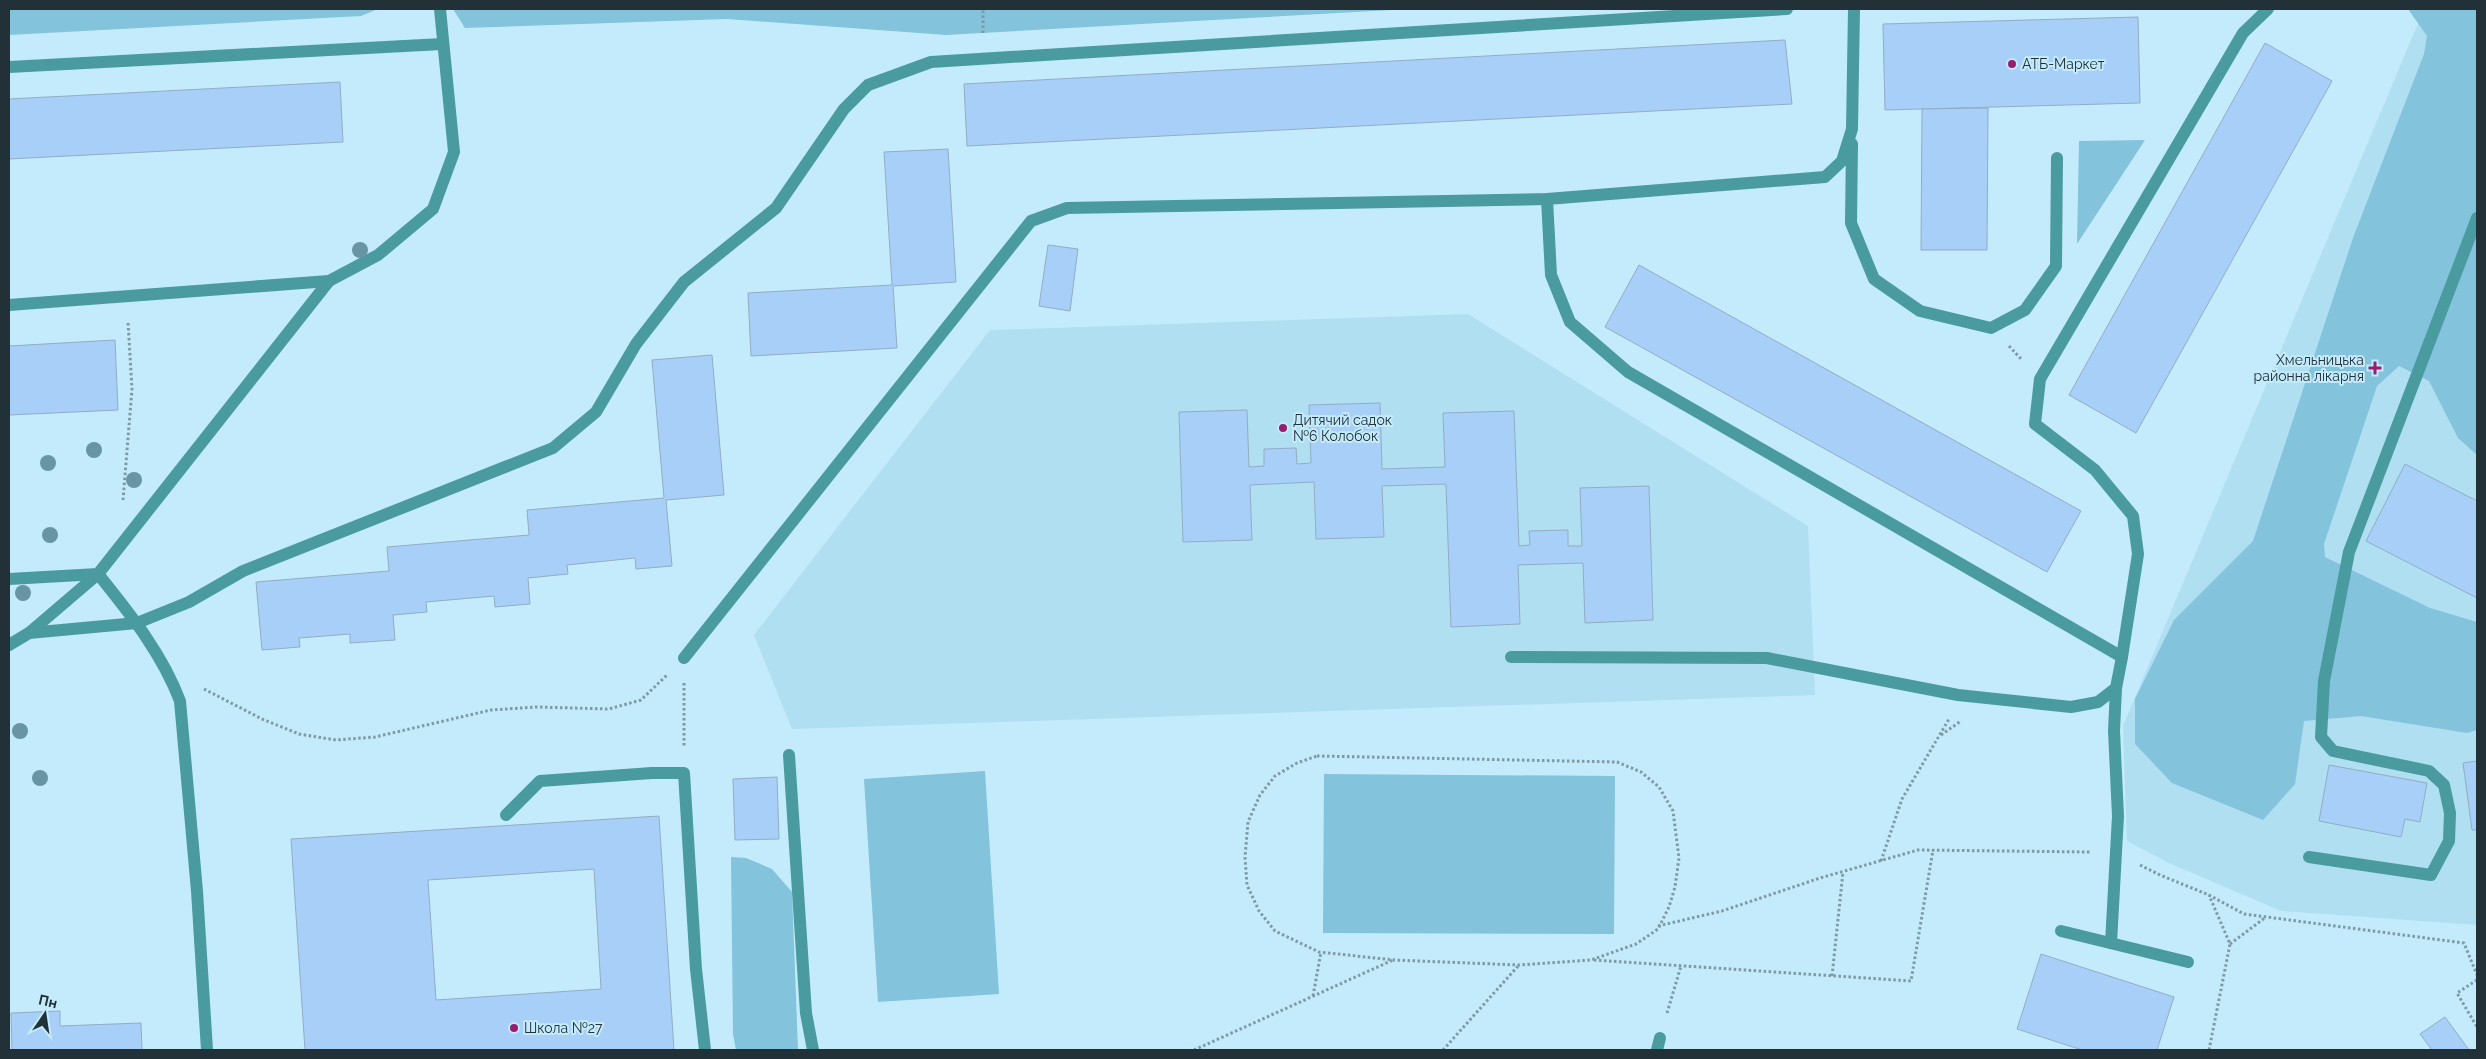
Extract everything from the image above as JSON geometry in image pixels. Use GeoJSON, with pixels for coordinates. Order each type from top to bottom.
{"type":"FeatureCollection","features":[{"type":"Feature","properties":{"kind":"lane"},"geometry":{"type":"LineString","coordinates":[[9,305],[329,281],[378,256],[434,209],[454,152],[440,9]]}},
{"type":"Feature","properties":{"kind":"lane"},"geometry":{"type":"LineString","coordinates":[[29,633],[137,623],[189,602],[243,571],[553,448],[596,412],[636,344],[684,282],[776,208],[844,109],[868,85],[931,62],[1787,9]]}},
{"type":"Feature","properties":{"kind":"lane"},"geometry":{"type":"LineString","coordinates":[[1854,9],[1851,223],[1874,279],[1920,311],[1991,328],[2025,310],[2056,266],[2057,158]]}},
{"type":"Feature","properties":{"kind":"lane"},"geometry":{"type":"LineString","coordinates":[[2111,943],[2117,852],[2114,731],[2116,688],[2138,554],[2133,516],[2095,470],[2035,424],[2040,379],[2243,33],[2268,9]]}},
{"type":"Feature","properties":{"kind":"lane"},"geometry":{"type":"LineString","coordinates":[[9,67],[442,44]]}},
{"type":"Feature","properties":{"kind":"lane"},"geometry":{"type":"LineString","coordinates":[[684,658],[1032,221],[1067,208],[1547,199],[1825,177],[1842,161],[1852,129]]}},
{"type":"Feature","properties":{"kind":"lane"},"geometry":{"type":"LineString","coordinates":[[1547,199],[1551,275],[1570,322],[1628,372],[2122,657]]}},
{"type":"Feature","properties":{"kind":"lane"},"geometry":{"type":"LineString","coordinates":[[2309,857],[2431,876],[2448,841],[2450,812],[2444,785],[2429,771],[2333,751],[2321,737],[2324,681],[2349,552],[2477,218]]}},
{"type":"Feature","properties":{"kind":"lane"},"geometry":{"type":"LineString","coordinates":[[9,645],[29,633],[98,574],[329,281]]}},
{"type":"Feature","properties":{"kind":"lane"},"geometry":{"type":"LineString","coordinates":[[98,574],[137,623],[169,672],[180,701],[197,891],[208,1050]]}},
{"type":"Feature","properties":{"kind":"lane"},"geometry":{"type":"LineString","coordinates":[[9,578],[98,574]]}},
{"type":"Feature","properties":{"kind":"lane"},"geometry":{"type":"LineString","coordinates":[[1511,657],[1767,658],[1958,695],[2071,708],[2098,702],[2116,688]]}},
{"type":"Feature","properties":{"kind":"lane"},"geometry":{"type":"LineString","coordinates":[[789,755],[806,1013],[813,1050]]}},
{"type":"Feature","properties":{"kind":"lane"},"geometry":{"type":"LineString","coordinates":[[506,815],[540,781],[652,773],[684,773],[696,968],[705,1050]]}},
{"type":"Feature","properties":{"kind":"lane"},"geometry":{"type":"LineString","coordinates":[[2062,931],[2188,962]]}},
{"type":"Feature","properties":{"kind":"path"},"geometry":{"type":"LineString","coordinates":[[123,502],[132,389],[126,296]]}},
{"type":"Feature","properties":{"kind":"path"},"geometry":{"type":"LineString","coordinates":[[1991,328],[2040,379]]}},
{"type":"Feature","properties":{"kind":"path"},"geometry":{"type":"LineString","coordinates":[[169,672],[272,723],[299,734],[336,740],[375,737],[491,710],[536,707],[609,708],[641,700],[684,658]]}},
{"type":"Feature","properties":{"kind":"path"},"geometry":{"type":"LineString","coordinates":[[684,658],[684,733]]}},
{"type":"Feature","properties":{"kind":"path"},"geometry":{"type":"LineString","coordinates":[[1881,861],[1902,799],[1950,718],[1958,695]]}},
{"type":"Feature","properties":{"kind":"path"},"geometry":{"type":"LineString","coordinates":[[1658,926],[1675,887],[1679,858],[1673,811],[1659,787],[1641,772],[1617,762],[1317,756],[1297,763],[1275,776],[1260,795],[1248,822],[1245,856],[1247,886],[1259,911],[1275,931],[1321,952],[1394,960],[1519,965],[1591,960],[1911,981],[1933,850]]}},
{"type":"Feature","properties":{"kind":"path"},"geometry":{"type":"LineString","coordinates":[[1591,960],[1636,944],[1658,926],[1722,911],[1918,850],[2117,852],[2160,875],[2209,895],[2244,914],[2464,943],[2477,976]]}},
{"type":"Feature","properties":{"kind":"path"},"geometry":{"type":"LineString","coordinates":[[1832,976],[1843,872]]}},
{"type":"Feature","properties":{"kind":"path"},"geometry":{"type":"LineString","coordinates":[[2209,895],[2230,944],[2209,1050]]}},
{"type":"Feature","properties":{"kind":"path"},"geometry":{"type":"LineString","coordinates":[[2230,944],[2266,917]]}},
{"type":"Feature","properties":{"kind":"path"},"geometry":{"type":"LineString","coordinates":[[1313,996],[1321,952]]}},
{"type":"Feature","properties":{"kind":"path"},"geometry":{"type":"LineString","coordinates":[[1194,1050],[1394,960]]}},
{"type":"Feature","properties":{"kind":"path"},"geometry":{"type":"LineString","coordinates":[[1443,1050],[1519,965]]}},
{"type":"Feature","properties":{"kind":"path"},"geometry":{"type":"LineString","coordinates":[[1659,1044],[1680,966]]}},
{"type":"Feature","properties":{"kind":"path"},"geometry":{"type":"LineString","coordinates":[[2477,980],[2456,994],[2477,1027]]}},
{"type":"Feature","properties":{"kind":"shaded area"},"geometry":{"type":"Polygon","coordinates":[[[9,9],[378,9],[361,16],[9,35],[9,9]]]}},
{"type":"Feature","properties":{"kind":"shaded area"},"geometry":{"type":"Polygon","coordinates":[[[453,9],[1410,9],[946,35],[727,19],[465,28],[453,9]]]}},
{"type":"Feature","properties":{"kind":"shaded area"},"geometry":{"type":"Polygon","coordinates":[[[2408,9],[2477,9],[2477,455],[2458,438],[2429,381],[2399,366],[2377,386],[2324,544],[2325,557],[2430,608],[2477,622],[2477,730],[2467,733],[2361,716],[2304,721],[2295,784],[2263,820],[2172,783],[2135,744],[2135,699],[2174,620],[2253,541],[2353,238],[2424,54],[2427,36],[2408,9]]]}},
{"type":"Feature","properties":{"kind":"shaded area","name":"Хмельницька районна лікарня"},"geometry":{"type":"Polygon","coordinates":[[[2424,9],[2477,9],[2477,925],[2281,911],[2169,863],[2127,841],[2123,726],[2424,9]]]}},
{"type":"Feature","properties":{"kind":"shaded area"},"geometry":{"type":"Polygon","coordinates":[[[2145,140],[2077,244],[2079,141],[2145,140]]]}},
{"type":"Feature","properties":{"kind":"shaded area","name":"Дитячий садок №6 Колобок"},"geometry":{"type":"Polygon","coordinates":[[[1468,314],[1808,526],[1815,695],[792,729],[754,635],[990,330],[1468,314]]]}},
{"type":"Feature","properties":{"kind":"shaded area"},"geometry":{"type":"Polygon","coordinates":[[[985,771],[999,994],[878,1002],[864,779],[985,771]]]}},
{"type":"Feature","properties":{"kind":"shaded area"},"geometry":{"type":"Polygon","coordinates":[[[1324,774],[1615,776],[1614,934],[1323,933],[1324,774]]]}},
{"type":"Feature","properties":{"kind":"shaded area"},"geometry":{"type":"Polygon","coordinates":[[[731,857],[746,858],[772,869],[792,892],[798,1050],[736,1050],[733,1034],[731,857]]]}},
{"type":"Feature","properties":{"kind":"building"},"geometry":{"type":"Polygon","coordinates":[[[2138,17],[2140,103],[1885,110],[1883,24],[2138,17]]]}},
{"type":"Feature","properties":{"kind":"building"},"geometry":{"type":"Polygon","coordinates":[[[1785,40],[1792,104],[967,146],[964,84],[1785,40]]]}},
{"type":"Feature","properties":{"kind":"building"},"geometry":{"type":"Polygon","coordinates":[[[2265,43],[2332,81],[2136,433],[2069,395],[2265,43]]]}},
{"type":"Feature","properties":{"kind":"building"},"geometry":{"type":"Polygon","coordinates":[[[340,82],[343,142],[9,159],[9,99],[340,82]]]}},
{"type":"Feature","properties":{"kind":"building"},"geometry":{"type":"Polygon","coordinates":[[[1988,108],[1987,250],[1921,250],[1922,109],[1988,108]]]}},
{"type":"Feature","properties":{"kind":"building"},"geometry":{"type":"Polygon","coordinates":[[[948,149],[956,282],[893,286],[897,348],[751,356],[748,293],[892,285],[884,152],[948,149]]]}},
{"type":"Feature","properties":{"kind":"building"},"geometry":{"type":"Polygon","coordinates":[[[1048,245],[1078,249],[1070,311],[1039,306],[1048,245]]]}},
{"type":"Feature","properties":{"kind":"building"},"geometry":{"type":"Polygon","coordinates":[[[1639,265],[2081,511],[2047,572],[1605,327],[1639,265]]]}},
{"type":"Feature","properties":{"kind":"building"},"geometry":{"type":"Polygon","coordinates":[[[115,340],[118,410],[9,415],[9,346],[115,340]]]}},
{"type":"Feature","properties":{"kind":"building"},"geometry":{"type":"Polygon","coordinates":[[[712,355],[724,495],[666,500],[672,566],[636,569],[635,558],[567,565],[568,574],[528,578],[530,604],[495,607],[494,596],[426,602],[427,612],[393,615],[395,640],[350,643],[350,634],[299,638],[300,647],[262,650],[256,582],[389,571],[387,547],[529,535],[527,510],[664,498],[652,360],[712,355]]]}},
{"type":"Feature","properties":{"kind":"building"},"geometry":{"type":"Polygon","coordinates":[[[1380,403],[1382,469],[1445,467],[1443,413],[1514,411],[1519,546],[1530,545],[1529,531],[1568,530],[1568,546],[1582,546],[1580,488],[1649,486],[1653,620],[1585,623],[1583,563],[1518,565],[1520,624],[1451,627],[1446,484],[1382,486],[1384,537],[1316,539],[1314,482],[1250,485],[1252,540],[1183,542],[1179,412],[1247,410],[1249,467],[1264,466],[1264,449],[1296,448],[1297,464],[1311,463],[1309,405],[1380,403]]]}},
{"type":"Feature","properties":{"kind":"building"},"geometry":{"type":"Polygon","coordinates":[[[2405,464],[2477,501],[2477,598],[2366,541],[2405,464]]]}},
{"type":"Feature","properties":{"kind":"building"},"geometry":{"type":"Polygon","coordinates":[[[2477,761],[2477,830],[2472,830],[2463,763],[2477,761]]]}},
{"type":"Feature","properties":{"kind":"building"},"geometry":{"type":"Polygon","coordinates":[[[2329,765],[2427,783],[2420,822],[2405,819],[2401,837],[2319,821],[2329,765]]]}},
{"type":"Feature","properties":{"kind":"building"},"geometry":{"type":"Polygon","coordinates":[[[777,777],[779,839],[735,840],[733,779],[777,777]]]}},
{"type":"Feature","properties":{"kind":"building"},"geometry":{"type":"Polygon","coordinates":[[[659,816],[674,1050],[305,1050],[291,839],[659,816]],[[594,869],[428,880],[436,1000],[601,989],[594,869]]]}},
{"type":"Feature","properties":{"kind":"building"},"geometry":{"type":"Polygon","coordinates":[[[2041,954],[2174,997],[2157,1050],[2082,1050],[2017,1029],[2041,954]]]}},
{"type":"Feature","properties":{"kind":"building"},"geometry":{"type":"Polygon","coordinates":[[[60,1011],[60,1026],[141,1023],[142,1050],[12,1050],[11,1013],[60,1011]]]}},
{"type":"Feature","properties":{"kind":"building"},"geometry":{"type":"Polygon","coordinates":[[[2445,1017],[2469,1050],[2432,1050],[2420,1034],[2445,1017]]]}},
{"type":"Feature","properties":{"kind":"place","name":"АТБ-Маркет"},"geometry":{"type":"Point","coordinates":[2012,64]}},
{"type":"Feature","properties":{"kind":"place","name":"Хмельницька районна лікарня"},"geometry":{"type":"Point","coordinates":[2375,368]}},
{"type":"Feature","properties":{"kind":"place","name":"Дитячий садок №6 Колобок"},"geometry":{"type":"Point","coordinates":[1283,428]}},
{"type":"Feature","properties":{"kind":"place","name":"Школа №27"},"geometry":{"type":"Point","coordinates":[514,1028]}}]}
